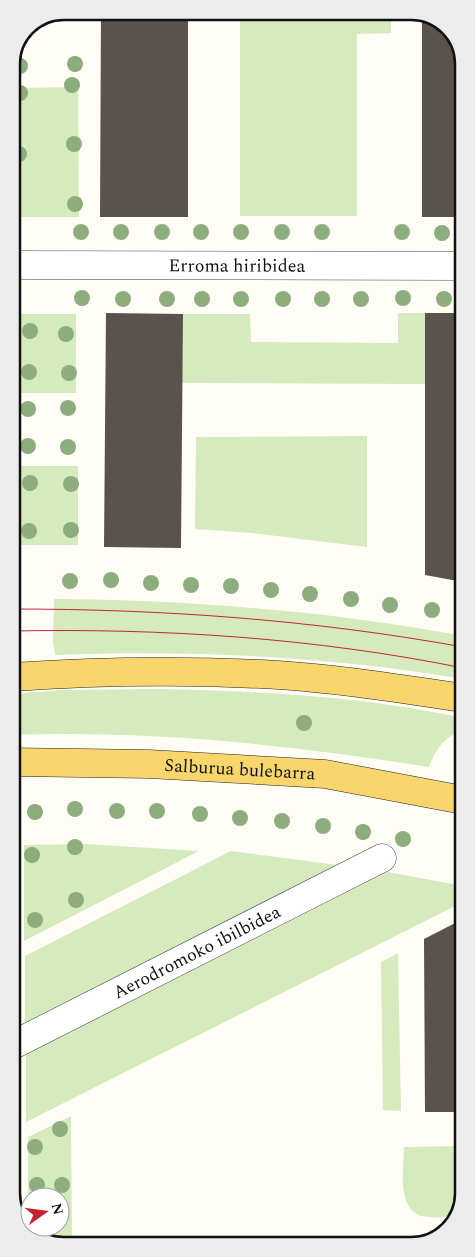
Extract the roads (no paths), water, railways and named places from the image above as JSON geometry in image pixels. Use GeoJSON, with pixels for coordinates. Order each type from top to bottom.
{"type":"FeatureCollection","features":[{"type":"Feature","properties":{"kind":"main road"},"geometry":{"type":"LineString","coordinates":[[20,677],[98,672],[202,671],[344,681],[455,697]]}},
{"type":"Feature","properties":{"kind":"main road","name":"Salburua bulebarra"},"geometry":{"type":"LineString","coordinates":[[20,762],[150,764],[325,774],[455,798]]}},
{"type":"Feature","properties":{"kind":"street","name":"Erroma hiribidea"},"geometry":{"type":"LineString","coordinates":[[20,265],[455,266]]}},
{"type":"Feature","properties":{"kind":"street","name":"Aerodromoko ibilbidea"},"geometry":{"type":"LineString","coordinates":[[20,1041],[382,858]]}},
{"type":"Feature","properties":{"kind":"tram line"},"geometry":{"type":"LineString","coordinates":[[20,609],[126,611],[239,618],[351,630],[455,646]]}},
{"type":"Feature","properties":{"kind":"tram line"},"geometry":{"type":"LineString","coordinates":[[20,631],[125,631],[239,637],[352,649],[455,667]]}}]}
